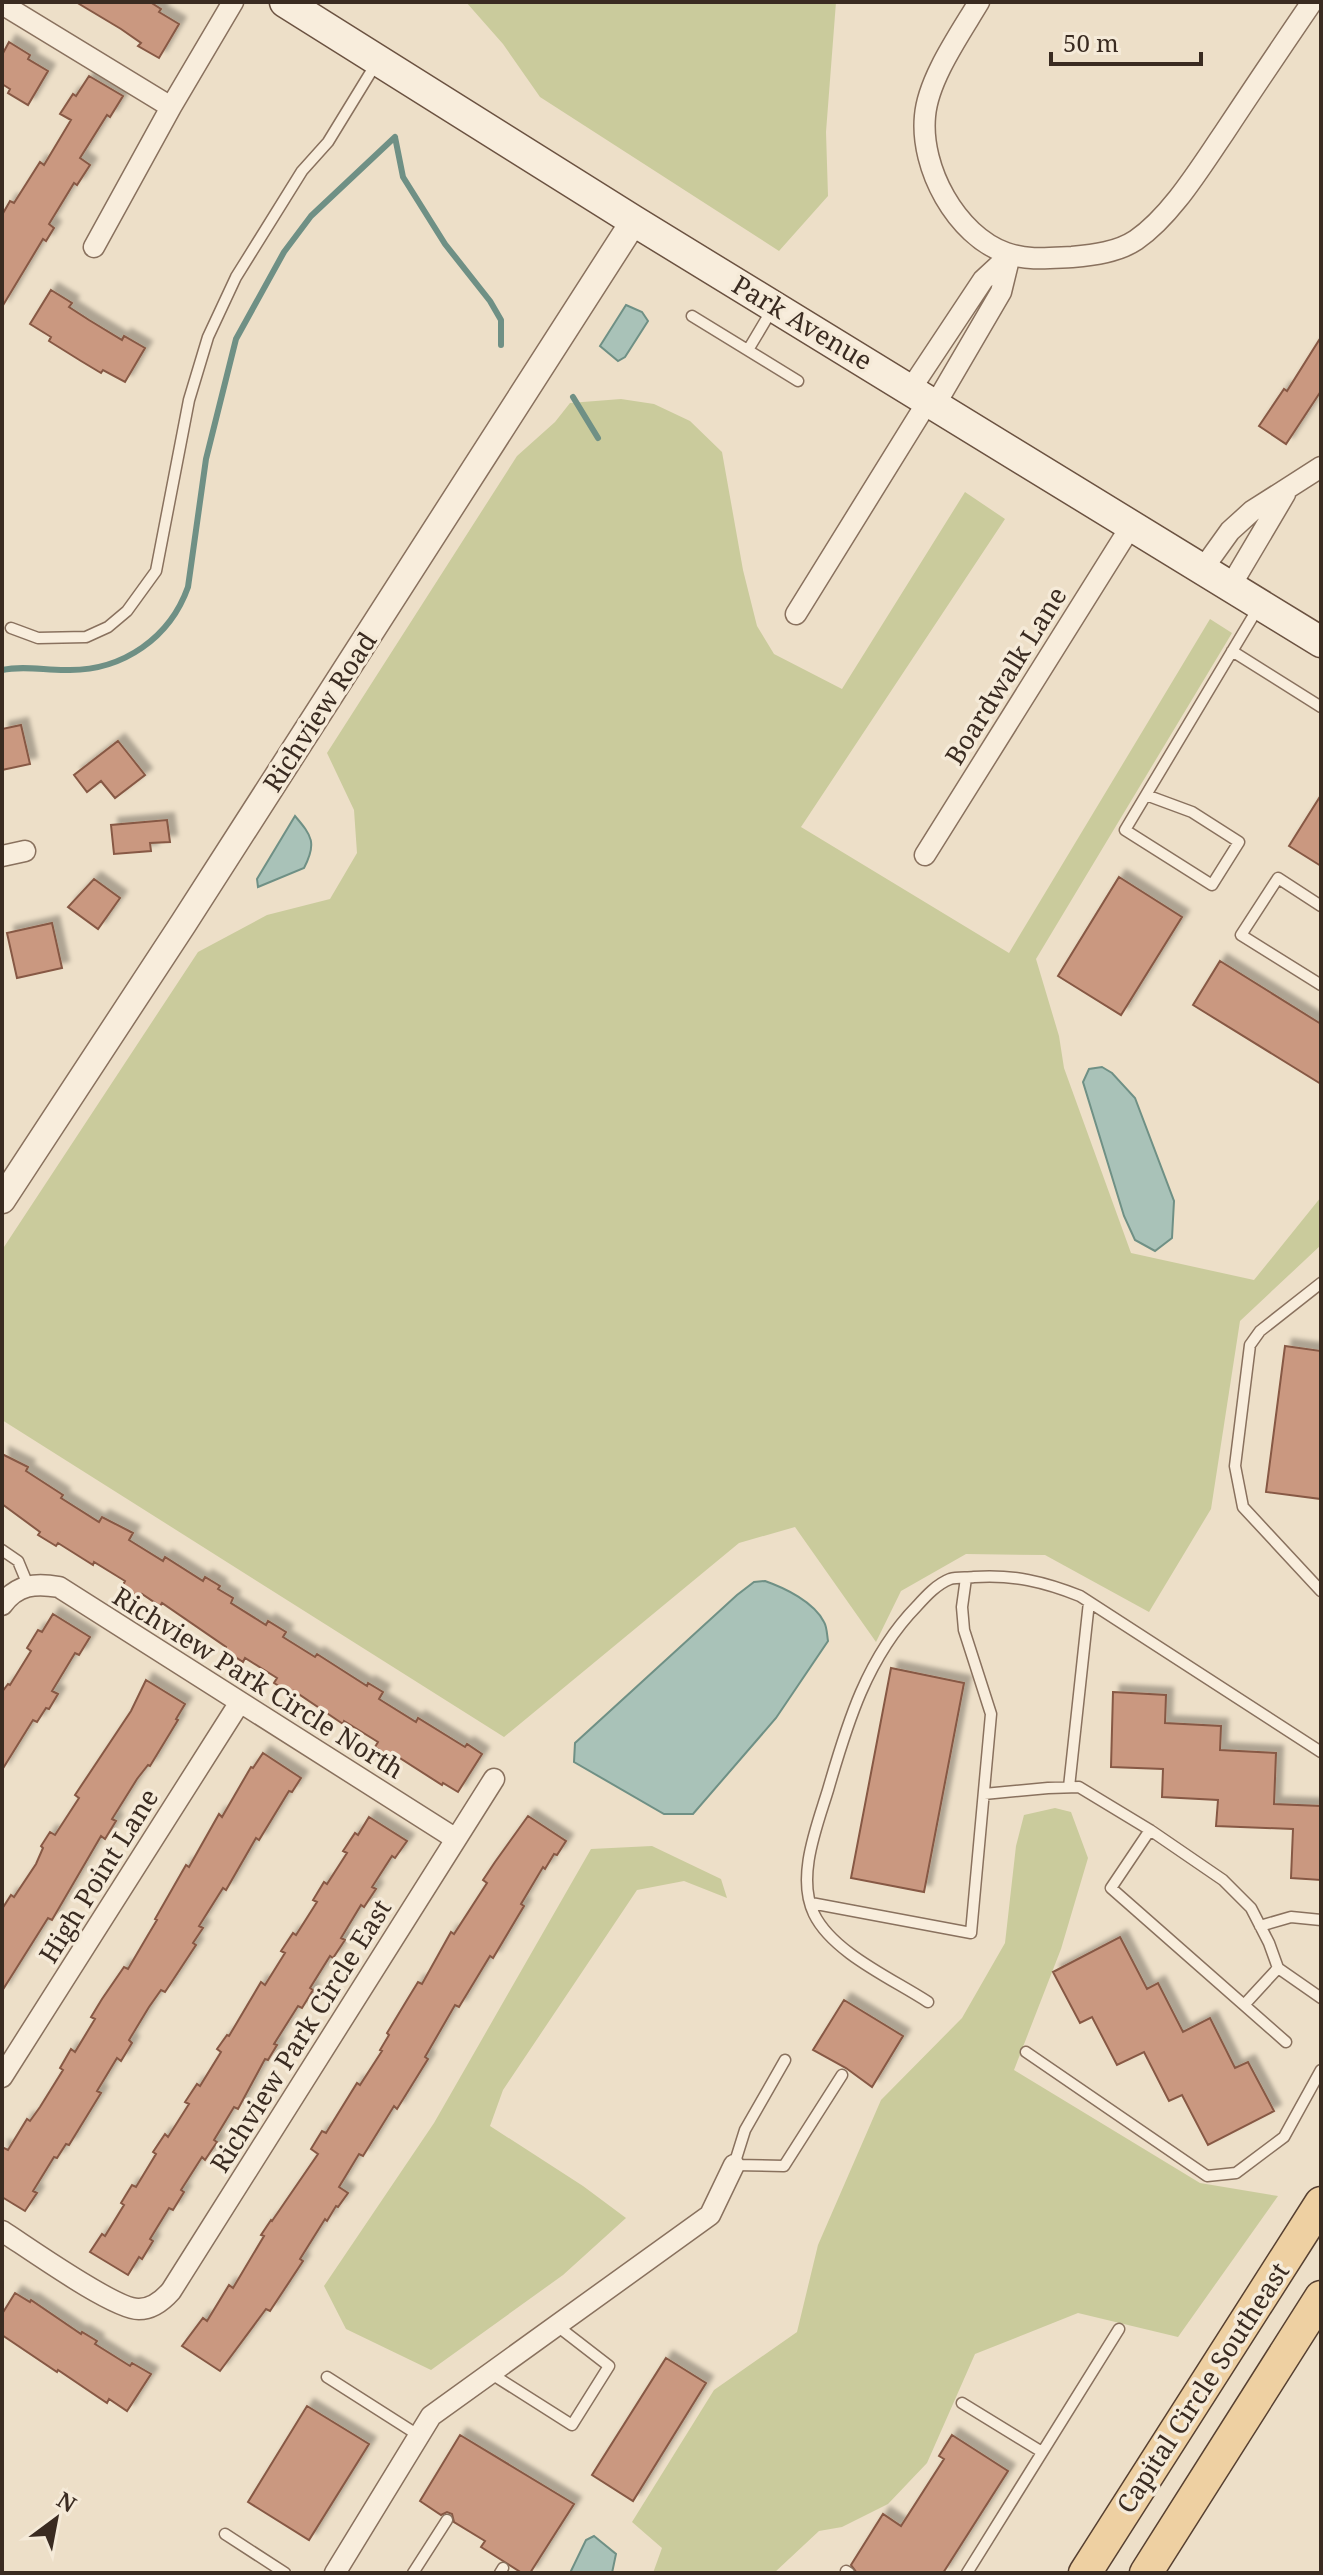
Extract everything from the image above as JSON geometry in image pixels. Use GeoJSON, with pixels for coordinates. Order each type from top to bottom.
{"type":"FeatureCollection","features":[{"type":"Feature","properties":{"kind":"main road","name":"Park Avenue"},"geometry":{"type":"LineString","coordinates":[[285,2],[634,221],[1321,642]]}},
{"type":"Feature","properties":{"kind":"main road","name":"Capital Circle Southeast"},"geometry":{"type":"LineString","coordinates":[[1085,2573],[1321,2203]]}},
{"type":"Feature","properties":{"kind":"main road","name":"Capital Circle Southeast"},"geometry":{"type":"LineString","coordinates":[[1146,2573],[1321,2297]]}},
{"type":"Feature","properties":{"kind":"street"},"geometry":{"type":"LineString","coordinates":[[94,247],[233,2]]}},
{"type":"Feature","properties":{"kind":"street"},"geometry":{"type":"LineString","coordinates":[[979,2],[932,88],[925,117],[925,141],[930,164],[955,212],[973,233],[992,248],[1010,255],[1039,259],[1090,255],[1133,242],[1147,232],[1191,182],[1312,2]]}},
{"type":"Feature","properties":{"kind":"street"},"geometry":{"type":"LineString","coordinates":[[2,4],[171,107]]}},
{"type":"Feature","properties":{"kind":"street","name":"Richview Road"},"geometry":{"type":"LineString","coordinates":[[2,1200],[192,911],[634,221]]}},
{"type":"Feature","properties":{"kind":"street"},"geometry":{"type":"LineString","coordinates":[[796,614],[924,399],[983,280],[1010,255]]}},
{"type":"Feature","properties":{"kind":"street"},"geometry":{"type":"LineString","coordinates":[[924,399],[1001,292],[1010,255]]}},
{"type":"Feature","properties":{"kind":"street"},"geometry":{"type":"LineString","coordinates":[[1202,570],[1230,531],[1252,511],[1321,467]]}},
{"type":"Feature","properties":{"kind":"street"},"geometry":{"type":"LineString","coordinates":[[1230,587],[1288,489]]}},
{"type":"Feature","properties":{"kind":"street","name":"Boardwalk Lane"},"geometry":{"type":"LineString","coordinates":[[925,855],[1131,526]]}},
{"type":"Feature","properties":{"kind":"street"},"geometry":{"type":"LineString","coordinates":[[2,856],[25,851]]}},
{"type":"Feature","properties":{"kind":"street"},"geometry":{"type":"LineString","coordinates":[[2,1605],[17,1589],[28,1585]]}},
{"type":"Feature","properties":{"kind":"street","name":"Richview Park Circle North"},"geometry":{"type":"LineString","coordinates":[[28,1585],[59,1587],[456,1839]]}},
{"type":"Feature","properties":{"kind":"street","name":"High Point Lane"},"geometry":{"type":"LineString","coordinates":[[2,2077],[240,1702]]}},
{"type":"Feature","properties":{"kind":"street","name":"Richview Park Circle East"},"geometry":{"type":"LineString","coordinates":[[2,2231],[118,2303],[142,2309],[161,2302],[171,2291],[494,1779]]}},
{"type":"Feature","properties":{"kind":"street"},"geometry":{"type":"LineString","coordinates":[[335,2573],[431,2416],[710,2215],[734,2165]]}},
{"type":"Feature","properties":{"kind":"lane"},"geometry":{"type":"LineString","coordinates":[[11,628],[38,638],[86,637],[108,627],[127,611],[156,571],[189,400],[208,337],[244,264],[302,171],[328,142],[378,60]]}},
{"type":"Feature","properties":{"kind":"lane"},"geometry":{"type":"LineString","coordinates":[[748,350],[775,306]]}},
{"type":"Feature","properties":{"kind":"lane"},"geometry":{"type":"LineString","coordinates":[[692,316],[798,381]]}},
{"type":"Feature","properties":{"kind":"lane"},"geometry":{"type":"LineString","coordinates":[[1146,795],[1192,812],[1239,842],[1212,885],[1125,830],[1232,651],[1260,605]]}},
{"type":"Feature","properties":{"kind":"lane"},"geometry":{"type":"LineString","coordinates":[[1232,651],[1321,707]]}},
{"type":"Feature","properties":{"kind":"lane"},"geometry":{"type":"LineString","coordinates":[[1321,906],[1278,878],[1241,935],[1321,985]]}},
{"type":"Feature","properties":{"kind":"lane"},"geometry":{"type":"LineString","coordinates":[[1321,1283],[1260,1331],[1250,1345],[1235,1466],[1243,1507],[1321,1591]]}},
{"type":"Feature","properties":{"kind":"lane"},"geometry":{"type":"LineString","coordinates":[[2,1550],[18,1561],[28,1585]]}},
{"type":"Feature","properties":{"kind":"lane"},"geometry":{"type":"LineString","coordinates":[[928,2002],[834,1943],[813,1913],[808,1857],[849,1717],[875,1662],[900,1623],[930,1592],[950,1579],[1001,1575],[1047,1583],[1089,1602],[1321,1752]]}},
{"type":"Feature","properties":{"kind":"lane"},"geometry":{"type":"LineString","coordinates":[[811,1903],[971,1933],[991,1714],[964,1630],[962,1607],[966,1578]]}},
{"type":"Feature","properties":{"kind":"lane"},"geometry":{"type":"LineString","coordinates":[[1074,1787],[1089,1602]]}},
{"type":"Feature","properties":{"kind":"lane"},"geometry":{"type":"LineString","coordinates":[[984,1794],[1074,1787],[1150,1830],[1223,1880],[1251,1908],[1278,1968],[1321,1998]]}},
{"type":"Feature","properties":{"kind":"lane"},"geometry":{"type":"LineString","coordinates":[[1150,1830],[1111,1888],[1286,2042]]}},
{"type":"Feature","properties":{"kind":"lane"},"geometry":{"type":"LineString","coordinates":[[1260,1926],[1291,1917],[1321,1920]]}},
{"type":"Feature","properties":{"kind":"lane"},"geometry":{"type":"LineString","coordinates":[[1244,2005],[1278,1968]]}},
{"type":"Feature","properties":{"kind":"lane"},"geometry":{"type":"LineString","coordinates":[[1026,2052],[1207,2176],[1236,2173],[1284,2137],[1321,2070]]}},
{"type":"Feature","properties":{"kind":"lane"},"geometry":{"type":"LineString","coordinates":[[785,2060],[745,2130],[734,2165],[784,2166],[842,2075]]}},
{"type":"Feature","properties":{"kind":"lane"},"geometry":{"type":"LineString","coordinates":[[489,2372],[572,2425],[609,2366],[556,2325]]}},
{"type":"Feature","properties":{"kind":"lane"},"geometry":{"type":"LineString","coordinates":[[967,2573],[1119,2329]]}},
{"type":"Feature","properties":{"kind":"lane"},"geometry":{"type":"LineString","coordinates":[[327,2377],[418,2435]]}},
{"type":"Feature","properties":{"kind":"lane"},"geometry":{"type":"LineString","coordinates":[[962,2403],[1042,2452]]}},
{"type":"Feature","properties":{"kind":"lane"},"geometry":{"type":"LineString","coordinates":[[413,2573],[447,2520]]}},
{"type":"Feature","properties":{"kind":"lane"},"geometry":{"type":"LineString","coordinates":[[225,2534],[285,2573]]}},
{"type":"Feature","properties":{"kind":"green space"},"geometry":{"type":"Polygon","coordinates":[[[466,2],[836,2],[826,132],[828,196],[779,251],[540,97],[503,44],[466,2]]]}},
{"type":"Feature","properties":{"kind":"green space"},"geometry":{"type":"Polygon","coordinates":[[[621,399],[654,404],[690,421],[722,452],[743,570],[757,626],[774,654],[842,689],[965,492],[1005,519],[801,827],[1009,953],[1210,619],[1232,633],[1036,959],[1059,1036],[1064,1068],[1131,1253],[1254,1280],[1321,1197],[1321,1245],[1240,1321],[1211,1509],[1149,1612],[1045,1555],[966,1554],[901,1591],[876,1642],[795,1527],[739,1543],[504,1737],[2,1420],[2,1250],[198,952],[267,915],[330,899],[357,853],[354,810],[327,753],[517,456],[555,422],[570,403],[621,399]]]}},
{"type":"Feature","properties":{"kind":"green space"},"geometry":{"type":"Polygon","coordinates":[[[1055,1808],[1071,1812],[1088,1858],[1061,1949],[1014,2070],[1200,2183],[1278,2196],[1178,2337],[1078,2313],[975,2354],[927,2463],[888,2504],[842,2527],[819,2531],[774,2573],[653,2573],[662,2548],[632,2522],[714,2390],[797,2332],[818,2245],[881,2100],[962,2018],[1005,1943],[1016,1846],[1024,1815],[1055,1808]]]}},
{"type":"Feature","properties":{"kind":"green space"},"geometry":{"type":"Polygon","coordinates":[[[652,1846],[721,1879],[727,1898],[684,1881],[637,1890],[503,2090],[490,2126],[583,2186],[626,2218],[563,2275],[431,2370],[346,2329],[324,2286],[434,2123],[591,1849],[652,1846]]]}},
{"type":"Feature","properties":{"kind":"shaded area"},"geometry":{"type":"Polygon","coordinates":[[[626,305],[642,312],[648,321],[625,357],[618,361],[600,346],[626,305]]]}},
{"type":"Feature","properties":{"kind":"shaded area"},"geometry":{"type":"Polygon","coordinates":[[[295,816],[311,840],[304,868],[258,887],[257,879],[295,816]]]}},
{"type":"Feature","properties":{"kind":"shaded area"},"geometry":{"type":"Polygon","coordinates":[[[1102,1067],[1112,1073],[1135,1098],[1174,1201],[1172,1238],[1155,1251],[1135,1240],[1124,1216],[1083,1082],[1089,1069],[1102,1067]]]}},
{"type":"Feature","properties":{"kind":"shaded area"},"geometry":{"type":"Polygon","coordinates":[[[765,1581],[790,1592],[813,1608],[825,1624],[828,1641],[776,1718],[693,1814],[664,1814],[574,1762],[575,1743],[737,1595],[754,1582],[765,1581]]]}},
{"type":"Feature","properties":{"kind":"shaded area"},"geometry":{"type":"Polygon","coordinates":[[[594,2536],[616,2554],[612,2573],[570,2573],[586,2540],[594,2536]]]}},
{"type":"Feature","properties":{"kind":"building"},"geometry":{"type":"Polygon","coordinates":[[[76,2],[150,2],[161,9],[159,12],[179,24],[159,58],[138,46],[141,43],[121,29],[76,2]]]}},
{"type":"Feature","properties":{"kind":"building"},"geometry":{"type":"Polygon","coordinates":[[[9,42],[48,71],[28,105],[8,93],[10,89],[2,84],[2,55],[9,42]]]}},
{"type":"Feature","properties":{"kind":"building"},"geometry":{"type":"Polygon","coordinates":[[[89,76],[123,96],[80,158],[90,165],[77,185],[74,183],[49,224],[54,228],[46,241],[43,239],[2,307],[2,215],[10,201],[14,203],[40,162],[44,165],[71,120],[60,114],[89,76]]]}},
{"type":"Feature","properties":{"kind":"building"},"geometry":{"type":"Polygon","coordinates":[[[51,290],[72,303],[69,307],[89,320],[122,340],[124,336],[145,348],[125,382],[81,361],[49,341],[51,337],[30,324],[51,290]]]}},
{"type":"Feature","properties":{"kind":"building"},"geometry":{"type":"Polygon","coordinates":[[[1321,337],[1321,391],[1286,444],[1259,426],[1284,389],[1287,391],[1321,337]]]}},
{"type":"Feature","properties":{"kind":"building"},"geometry":{"type":"Polygon","coordinates":[[[21,725],[30,764],[2,770],[2,729],[21,725]]]}},
{"type":"Feature","properties":{"kind":"building"},"geometry":{"type":"Polygon","coordinates":[[[118,741],[145,775],[115,798],[101,781],[87,792],[74,775],[118,741]]]}},
{"type":"Feature","properties":{"kind":"building"},"geometry":{"type":"Polygon","coordinates":[[[1321,795],[1321,866],[1289,846],[1321,795]]]}},
{"type":"Feature","properties":{"kind":"building"},"geometry":{"type":"Polygon","coordinates":[[[167,820],[170,842],[150,843],[151,851],[114,854],[111,825],[167,820]]]}},
{"type":"Feature","properties":{"kind":"building"},"geometry":{"type":"Polygon","coordinates":[[[1119,877],[1182,917],[1121,1015],[1058,976],[1119,877]]]}},
{"type":"Feature","properties":{"kind":"building"},"geometry":{"type":"Polygon","coordinates":[[[94,879],[120,898],[98,929],[68,907],[94,879]]]}},
{"type":"Feature","properties":{"kind":"building"},"geometry":{"type":"Polygon","coordinates":[[[52,923],[62,968],[17,978],[7,933],[52,923]]]}},
{"type":"Feature","properties":{"kind":"building"},"geometry":{"type":"Polygon","coordinates":[[[1220,961],[1321,1024],[1321,1084],[1193,1005],[1220,961]]]}},
{"type":"Feature","properties":{"kind":"building"},"geometry":{"type":"Polygon","coordinates":[[[1285,1346],[1321,1351],[1321,1499],[1266,1492],[1285,1346]]]}},
{"type":"Feature","properties":{"kind":"building"},"geometry":{"type":"Polygon","coordinates":[[[2,1454],[28,1467],[26,1471],[99,1522],[102,1517],[133,1533],[129,1540],[163,1561],[165,1557],[203,1581],[205,1577],[220,1586],[218,1589],[233,1598],[231,1603],[266,1625],[268,1621],[286,1632],[283,1637],[315,1657],[317,1654],[367,1686],[368,1683],[383,1692],[379,1699],[416,1722],[418,1718],[482,1754],[458,1792],[395,1755],[393,1759],[375,1747],[378,1742],[344,1721],[343,1724],[294,1691],[292,1694],[274,1683],[277,1678],[245,1658],[243,1662],[162,1603],[160,1606],[142,1594],[140,1598],[122,1587],[125,1581],[38,1535],[40,1532],[2,1504],[2,1454]]]}},
{"type":"Feature","properties":{"kind":"building"},"geometry":{"type":"Polygon","coordinates":[[[53,1614],[90,1637],[79,1655],[75,1653],[52,1691],[58,1694],[49,1709],[46,1708],[37,1722],[33,1720],[2,1770],[2,1692],[10,1685],[31,1651],[27,1648],[38,1630],[42,1632],[53,1614]]]}},
{"type":"Feature","properties":{"kind":"building"},"geometry":{"type":"Polygon","coordinates":[[[891,1668],[964,1683],[924,1892],[851,1878],[891,1668]]]}},
{"type":"Feature","properties":{"kind":"building"},"geometry":{"type":"Polygon","coordinates":[[[146,1680],[185,1704],[178,1720],[112,1819],[116,1821],[105,1839],[101,1836],[52,1920],[48,1918],[2,1991],[2,1909],[36,1864],[43,1848],[41,1846],[50,1832],[55,1835],[79,1798],[75,1795],[131,1711],[146,1680]]]}},
{"type":"Feature","properties":{"kind":"building"},"geometry":{"type":"Polygon","coordinates":[[[1113,1692],[1166,1695],[1165,1723],[1221,1726],[1220,1750],[1276,1753],[1274,1804],[1321,1806],[1321,1880],[1291,1878],[1293,1829],[1216,1826],[1218,1800],[1162,1797],[1163,1769],[1111,1767],[1113,1692]]]}},
{"type":"Feature","properties":{"kind":"building"},"geometry":{"type":"Polygon","coordinates":[[[263,1753],[301,1778],[292,1792],[289,1791],[259,1840],[256,1838],[226,1890],[223,1888],[199,1926],[203,1928],[193,1943],[196,1945],[165,1992],[161,1990],[149,2007],[129,2040],[132,2043],[121,2061],[117,2058],[97,2091],[101,2093],[69,2145],[66,2144],[57,2158],[54,2157],[33,2191],[37,2193],[25,2211],[2,2197],[2,2147],[8,2150],[27,2119],[30,2121],[40,2107],[63,2070],[60,2068],[71,2049],[75,2052],[95,2019],[91,2017],[102,1999],[124,1967],[128,1969],[186,1865],[189,1867],[219,1814],[222,1817],[251,1767],[263,1753]]]}},
{"type":"Feature","properties":{"kind":"building"},"geometry":{"type":"Polygon","coordinates":[[[528,1816],[566,1841],[545,1869],[543,1867],[493,1958],[490,1956],[459,2007],[455,2005],[425,2057],[428,2059],[397,2109],[394,2106],[363,2156],[359,2154],[339,2187],[348,2193],[327,2221],[325,2219],[300,2259],[303,2261],[270,2311],[266,2309],[220,2371],[182,2346],[203,2318],[207,2321],[229,2285],[233,2288],[264,2236],[261,2235],[318,2154],[311,2149],[322,2131],[326,2133],[357,2083],[360,2085],[382,2051],[389,2035],[387,2033],[418,1982],[422,1984],[451,1932],[454,1934],[487,1883],[483,1880],[528,1816]]]}},
{"type":"Feature","properties":{"kind":"building"},"geometry":{"type":"Polygon","coordinates":[[[369,1817],[407,1841],[395,1858],[392,1856],[372,1887],[376,1889],[364,1907],[361,1905],[341,1938],[345,1940],[333,1958],[330,1956],[310,1988],[313,1990],[302,2008],[298,2006],[238,2109],[234,2107],[214,2140],[217,2142],[205,2160],[202,2157],[181,2190],[184,2192],[173,2210],[169,2208],[142,2259],[139,2257],[128,2275],[90,2252],[102,2234],[105,2236],[132,2185],[136,2187],[156,2154],[153,2152],[165,2134],[168,2137],[189,2104],[185,2102],[197,2084],[200,2086],[221,2052],[217,2049],[229,2036],[261,1982],[265,1985],[285,1953],[281,1951],[293,1933],[296,1935],[317,1902],[313,1900],[324,1882],[327,1884],[347,1853],[343,1851],[369,1817]]]}},
{"type":"Feature","properties":{"kind":"building"},"geometry":{"type":"Polygon","coordinates":[[[1120,1937],[1147,1989],[1158,1983],[1183,2032],[1210,2018],[1235,2068],[1248,2062],[1274,2111],[1208,2145],[1182,2095],[1169,2101],[1144,2052],[1117,2065],[1092,2017],[1080,2023],[1053,1972],[1120,1937]]]}},
{"type":"Feature","properties":{"kind":"building"},"geometry":{"type":"Polygon","coordinates":[[[844,2000],[903,2036],[872,2087],[813,2050],[844,2000]]]}},
{"type":"Feature","properties":{"kind":"building"},"geometry":{"type":"Polygon","coordinates":[[[15,2293],[97,2341],[95,2344],[130,2366],[132,2363],[151,2374],[127,2411],[109,2399],[107,2403],[2,2335],[2,2314],[15,2293]]]}},
{"type":"Feature","properties":{"kind":"building"},"geometry":{"type":"Polygon","coordinates":[[[666,2358],[706,2383],[633,2501],[592,2475],[666,2358]]]}},
{"type":"Feature","properties":{"kind":"building"},"geometry":{"type":"Polygon","coordinates":[[[307,2406],[369,2444],[309,2540],[248,2502],[307,2406]]]}},
{"type":"Feature","properties":{"kind":"building"},"geometry":{"type":"Polygon","coordinates":[[[460,2435],[574,2504],[530,2573],[522,2573],[481,2547],[485,2541],[454,2522],[452,2514],[447,2512],[441,2515],[420,2501],[460,2435]]]}},
{"type":"Feature","properties":{"kind":"building"},"geometry":{"type":"Polygon","coordinates":[[[952,2435],[1008,2471],[943,2573],[857,2573],[851,2565],[883,2514],[901,2526],[944,2459],[939,2456],[952,2435]]]}},
{"type":"Feature","properties":{"kind":"waterway"},"geometry":{"type":"LineString","coordinates":[[395,137],[403,177],[445,244],[490,301],[501,320],[501,345]]}},
{"type":"Feature","properties":{"kind":"waterway"},"geometry":{"type":"LineString","coordinates":[[2,670],[90,669],[108,664],[142,648],[169,621],[188,587],[206,459],[236,339],[284,252],[311,216],[395,137]]}},
{"type":"Feature","properties":{"kind":"waterway"},"geometry":{"type":"LineString","coordinates":[[573,397],[598,438]]}}]}
